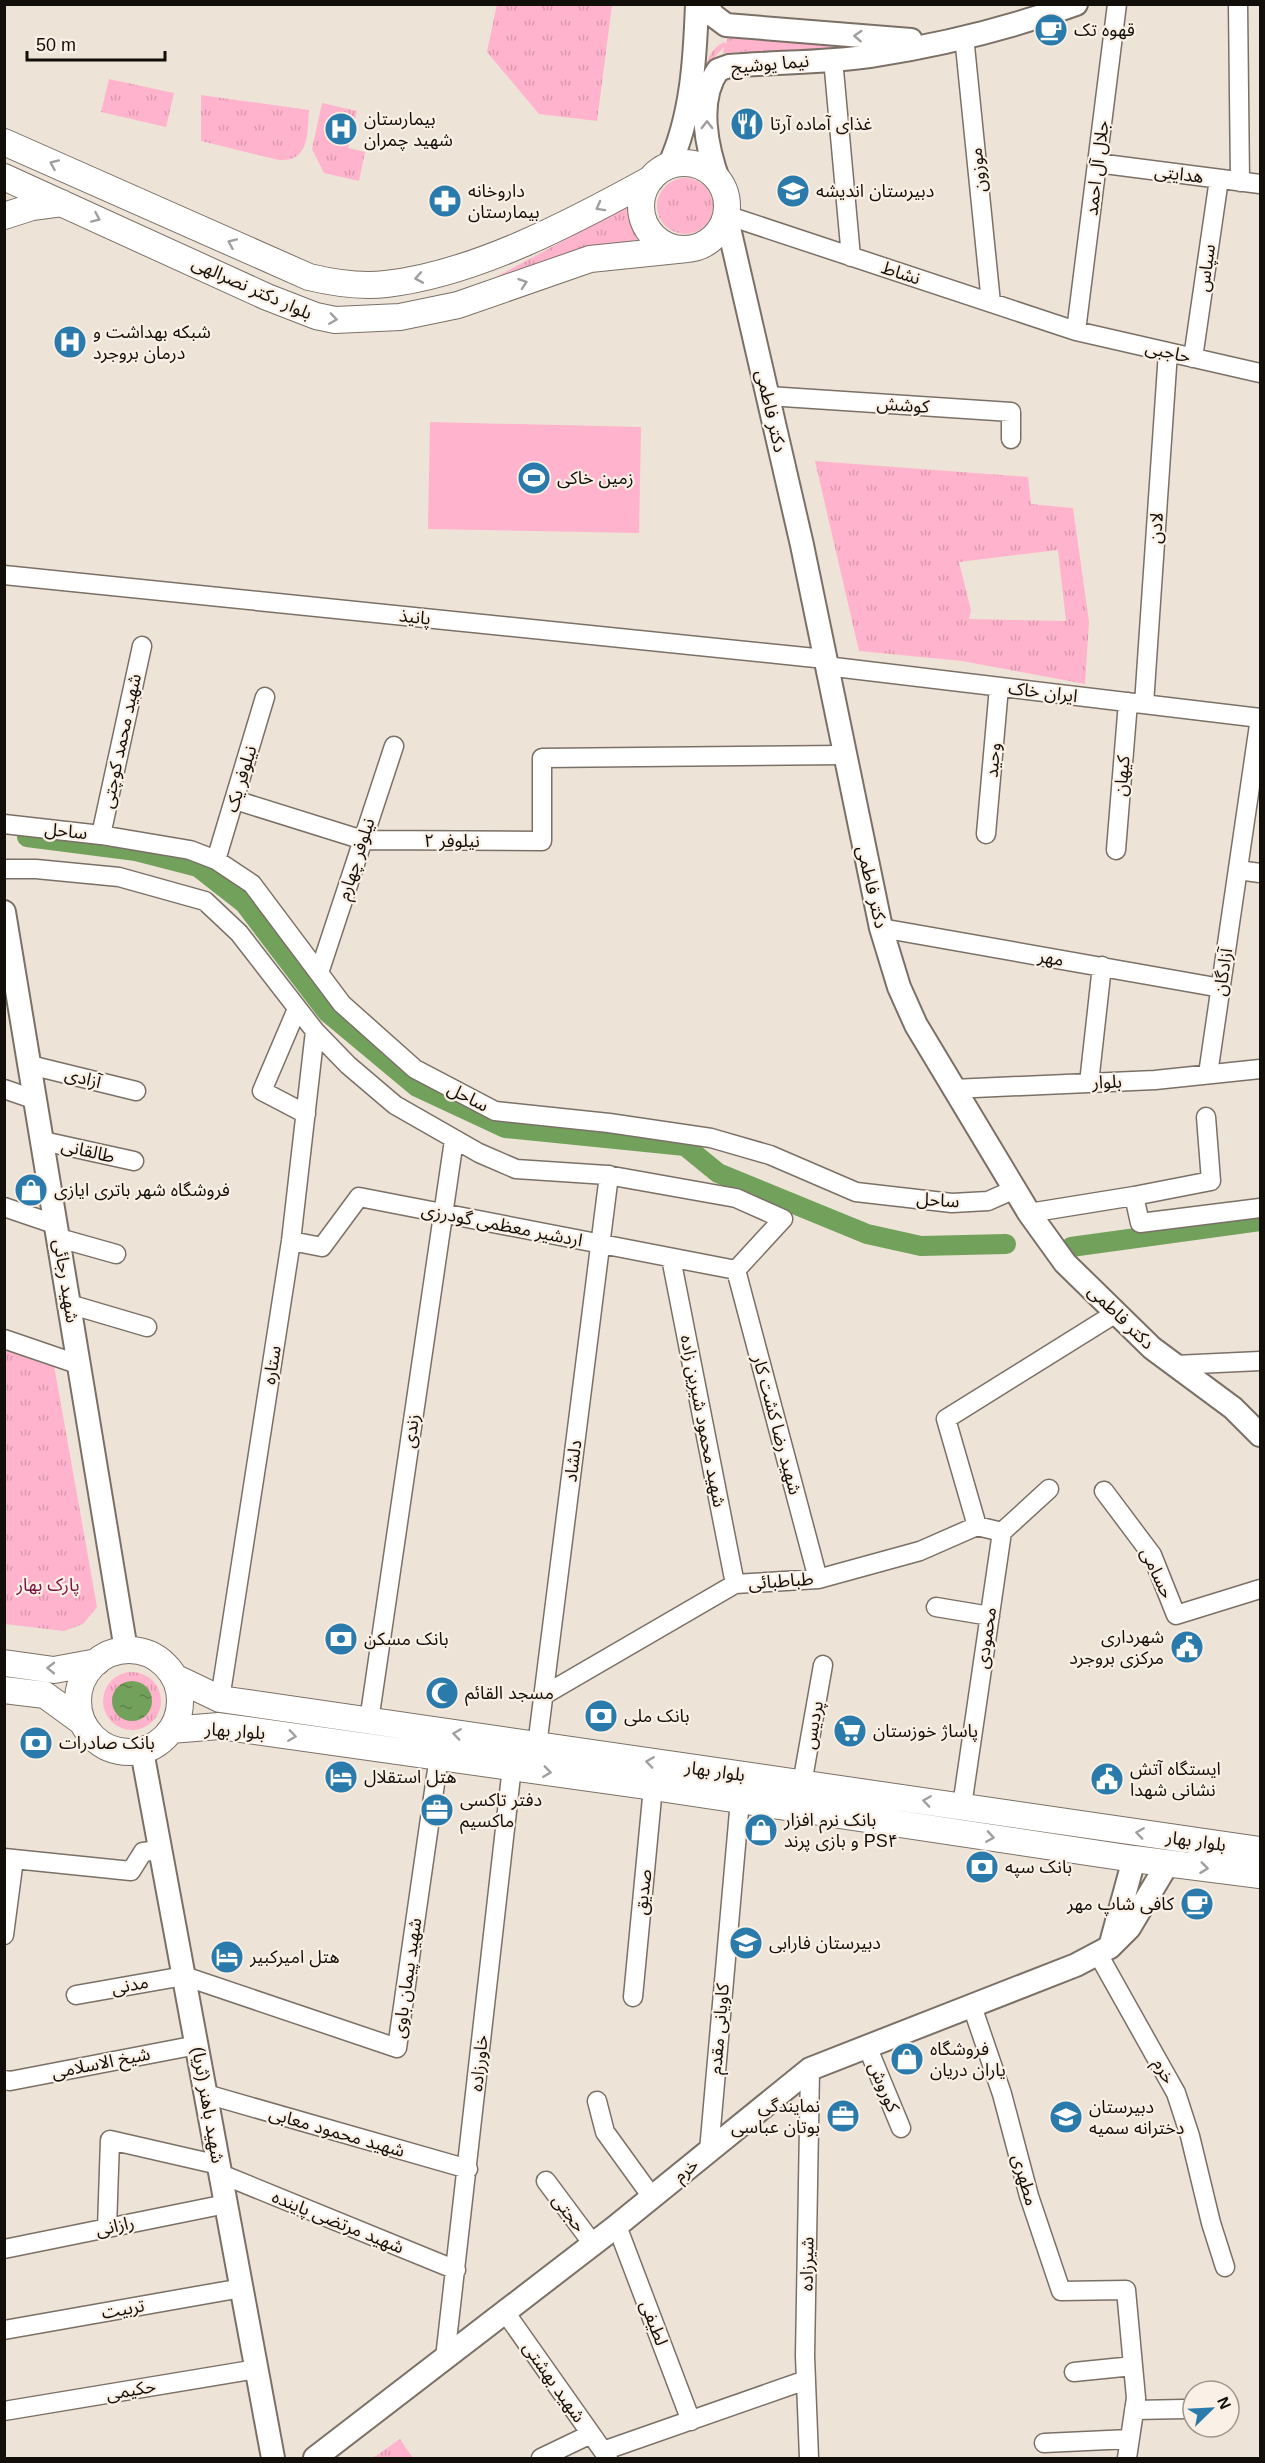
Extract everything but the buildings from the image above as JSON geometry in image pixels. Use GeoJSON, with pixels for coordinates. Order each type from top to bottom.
{"type":"FeatureCollection","features":[{"type":"Feature","properties":{"kind":"main road","name":"بلوار دکتر نصرالهی"},"geometry":{"type":"LineString","coordinates":[[4,142],[309,277],[342,284],[384,284],[429,277],[471,263],[572,223],[660,172]]}},
{"type":"Feature","properties":{"kind":"main road"},"geometry":{"type":"LineString","coordinates":[[691,164],[702,167],[719,182],[726,198],[726,215],[716,235],[698,247],[687,249],[666,245],[648,231],[641,210],[645,188],[660,172],[691,164]]}},
{"type":"Feature","properties":{"kind":"main road","name":"بلوار دکتر نصرالهی"},"geometry":{"type":"LineString","coordinates":[[4,177],[267,297],[316,316],[350,321],[400,316],[458,305],[590,260],[687,249]]}},
{"type":"Feature","properties":{"kind":"main road"},"geometry":{"type":"LineString","coordinates":[[4,216],[32,207],[62,203]]}},
{"type":"Feature","properties":{"kind":"main road"},"geometry":{"type":"LineString","coordinates":[[471,263],[481,297]]}},
{"type":"Feature","properties":{"kind":"main road"},"geometry":{"type":"LineString","coordinates":[[4,1663],[54,1670],[97,1662],[115,1652],[126,1650],[153,1657],[165,1665],[174,1677],[179,1690],[180,1704],[177,1717],[171,1730],[163,1739],[142,1751],[128,1752],[114,1750],[101,1744],[90,1734],[82,1722],[79,1711],[80,1689],[83,1679],[97,1662]]}},
{"type":"Feature","properties":{"kind":"main road","name":"بلوار بهار"},"geometry":{"type":"LineString","coordinates":[[174,1677],[220,1699],[1260,1850]]}},
{"type":"Feature","properties":{"kind":"main road"},"geometry":{"type":"LineString","coordinates":[[4,1690],[45,1695],[82,1722]]}},
{"type":"Feature","properties":{"kind":"main road","name":"بلوار بهار"},"geometry":{"type":"LineString","coordinates":[[171,1730],[219,1726],[653,1787],[1134,1859],[1260,1875]]}},
{"type":"Feature","properties":{"kind":"street"},"geometry":{"type":"LineString","coordinates":[[660,172],[684,127],[693,74],[697,4]]}},
{"type":"Feature","properties":{"kind":"street","name":"نیما یوشیج"},"geometry":{"type":"LineString","coordinates":[[705,4],[714,16],[726,25],[937,42]]}},
{"type":"Feature","properties":{"kind":"street","name":"نیما یوشیج"},"geometry":{"type":"LineString","coordinates":[[719,182],[709,156],[706,133],[710,88],[718,70],[729,66],[870,56],[964,36],[1049,14],[1076,4]]}},
{"type":"Feature","properties":{"kind":"street","name":"جلال آل احمد"},"geometry":{"type":"LineString","coordinates":[[1076,331],[1117,4]]}},
{"type":"Feature","properties":{"kind":"street"},"geometry":{"type":"LineString","coordinates":[[1238,4],[1240,182]]}},
{"type":"Feature","properties":{"kind":"street","name":"موزون"},"geometry":{"type":"LineString","coordinates":[[964,36],[991,303]]}},
{"type":"Feature","properties":{"kind":"street"},"geometry":{"type":"LineString","coordinates":[[833,59],[851,257]]}},
{"type":"Feature","properties":{"kind":"street","name":"هدایتی"},"geometry":{"type":"LineString","coordinates":[[1097,163],[1260,184]]}},
{"type":"Feature","properties":{"kind":"street","name":"سپاس"},"geometry":{"type":"LineString","coordinates":[[1193,358],[1219,179]]}},
{"type":"Feature","properties":{"kind":"street","name":"نشاط"},"geometry":{"type":"LineString","coordinates":[[726,215],[1076,331]]}},
{"type":"Feature","properties":{"kind":"street","name":"دکتر فاطمی"},"geometry":{"type":"LineString","coordinates":[[726,215],[802,545],[881,928],[899,987],[916,1025],[953,1089],[1029,1213],[1065,1263],[1152,1348],[1233,1408],[1260,1435]]}},
{"type":"Feature","properties":{"kind":"street","name":"حاجبی"},"geometry":{"type":"LineString","coordinates":[[1076,331],[1260,373]]}},
{"type":"Feature","properties":{"kind":"street","name":"لادن"},"geometry":{"type":"LineString","coordinates":[[1136,703],[1168,352]]}},
{"type":"Feature","properties":{"kind":"street","name":"کوشش"},"geometry":{"type":"LineString","coordinates":[[768,396],[1011,412],[1011,439]]}},
{"type":"Feature","properties":{"kind":"street","name":"پانیذ"},"geometry":{"type":"LineString","coordinates":[[4,575],[826,663]]}},
{"type":"Feature","properties":{"kind":"street","name":"شهید محمد کوچتی"},"geometry":{"type":"LineString","coordinates":[[101,835],[142,646]]}},
{"type":"Feature","properties":{"kind":"street","name":"ایران خاک"},"geometry":{"type":"LineString","coordinates":[[826,663],[999,687],[1260,718]]}},
{"type":"Feature","properties":{"kind":"street","name":"وحید"},"geometry":{"type":"LineString","coordinates":[[986,834],[999,687]]}},
{"type":"Feature","properties":{"kind":"street","name":"نیلوفر یک"},"geometry":{"type":"LineString","coordinates":[[216,860],[265,697]]}},
{"type":"Feature","properties":{"kind":"street","name":"کیهان"},"geometry":{"type":"LineString","coordinates":[[1116,850],[1136,703]]}},
{"type":"Feature","properties":{"kind":"street","name":"آزادگان"},"geometry":{"type":"LineString","coordinates":[[1208,1074],[1238,870],[1255,787],[1260,718]]}},
{"type":"Feature","properties":{"kind":"street","name":"نیلوفر چهارم"},"geometry":{"type":"LineString","coordinates":[[319,973],[394,746]]}},
{"type":"Feature","properties":{"kind":"street","name":"نیلوفر ۲"},"geometry":{"type":"LineString","coordinates":[[235,800],[363,840],[542,841],[542,758],[844,755]]}},
{"type":"Feature","properties":{"kind":"street","name":"ساحل"},"geometry":{"type":"LineString","coordinates":[[4,824],[101,835],[190,850],[216,860],[252,884],[342,1004],[415,1069],[495,1111],[609,1123],[711,1138],[770,1155],[856,1192],[952,1203],[988,1201],[1015,1189]]}},
{"type":"Feature","properties":{"kind":"street"},"geometry":{"type":"LineString","coordinates":[[4,869],[48,870],[119,877],[205,901],[239,933],[297,1009],[348,1065],[395,1105],[454,1140],[516,1169],[609,1175],[736,1198],[783,1219],[736,1270]]}},
{"type":"Feature","properties":{"kind":"street"},"geometry":{"type":"LineString","coordinates":[[1238,870],[1260,873]]}},
{"type":"Feature","properties":{"kind":"street","name":"شهید رجائی"},"geometry":{"type":"LineString","coordinates":[[4,912],[7,946],[43,1141],[126,1650]]}},
{"type":"Feature","properties":{"kind":"street","name":"مهر"},"geometry":{"type":"LineString","coordinates":[[881,928],[1221,987]]}},
{"type":"Feature","properties":{"kind":"street"},"geometry":{"type":"LineString","coordinates":[[1089,1083],[1102,966]]}},
{"type":"Feature","properties":{"kind":"street"},"geometry":{"type":"LineString","coordinates":[[297,1009],[262,1091],[306,1114]]}},
{"type":"Feature","properties":{"kind":"street","name":"ستاره"},"geometry":{"type":"LineString","coordinates":[[220,1699],[291,1240],[315,1030]]}},
{"type":"Feature","properties":{"kind":"street","name":"آزادی"},"geometry":{"type":"LineString","coordinates":[[30,1065],[136,1090]]}},
{"type":"Feature","properties":{"kind":"street","name":"بلوار"},"geometry":{"type":"LineString","coordinates":[[953,1089],[1155,1080],[1260,1069]]}},
{"type":"Feature","properties":{"kind":"street"},"geometry":{"type":"LineString","coordinates":[[4,1089],[36,1100]]}},
{"type":"Feature","properties":{"kind":"street"},"geometry":{"type":"LineString","coordinates":[[1029,1213],[1211,1181],[1206,1117]]}},
{"type":"Feature","properties":{"kind":"street","name":"زندی"},"geometry":{"type":"LineString","coordinates":[[369,1721],[454,1140]]}},
{"type":"Feature","properties":{"kind":"street","name":"طالقانی"},"geometry":{"type":"LineString","coordinates":[[43,1141],[134,1161]]}},
{"type":"Feature","properties":{"kind":"street","name":"دلشاد"},"geometry":{"type":"LineString","coordinates":[[537,1746],[609,1175]]}},
{"type":"Feature","properties":{"kind":"street"},"geometry":{"type":"LineString","coordinates":[[1134,1196],[1140,1223],[1260,1208]]}},
{"type":"Feature","properties":{"kind":"street","name":"اردشیر معظمی گودرزی"},"geometry":{"type":"LineString","coordinates":[[291,1240],[322,1247],[359,1197],[736,1270]]}},
{"type":"Feature","properties":{"kind":"street"},"geometry":{"type":"LineString","coordinates":[[4,1207],[58,1232],[116,1254]]}},
{"type":"Feature","properties":{"kind":"street","name":"شهید محمود شیرین زاده"},"geometry":{"type":"LineString","coordinates":[[671,1258],[735,1584]]}},
{"type":"Feature","properties":{"kind":"street","name":"شهید رضا کشت کار"},"geometry":{"type":"LineString","coordinates":[[736,1270],[818,1579]]}},
{"type":"Feature","properties":{"kind":"street"},"geometry":{"type":"LineString","coordinates":[[69,1304],[147,1327]]}},
{"type":"Feature","properties":{"kind":"street"},"geometry":{"type":"LineString","coordinates":[[1049,1489],[1002,1532],[977,1526],[946,1419],[1116,1313]]}},
{"type":"Feature","properties":{"kind":"street"},"geometry":{"type":"LineString","coordinates":[[4,1339],[80,1365]]}},
{"type":"Feature","properties":{"kind":"street"},"geometry":{"type":"LineString","coordinates":[[1174,1365],[1260,1360]]}},
{"type":"Feature","properties":{"kind":"street","name":"حسامی"},"geometry":{"type":"LineString","coordinates":[[1104,1491],[1152,1555],[1176,1615],[1260,1589]]}},
{"type":"Feature","properties":{"kind":"street","name":"طباطبائی"},"geometry":{"type":"LineString","coordinates":[[544,1695],[735,1584],[818,1579],[920,1551],[977,1526]]}},
{"type":"Feature","properties":{"kind":"street","name":"محمودی"},"geometry":{"type":"LineString","coordinates":[[962,1806],[1002,1532]]}},
{"type":"Feature","properties":{"kind":"street"},"geometry":{"type":"LineString","coordinates":[[936,1607],[990,1616]]}},
{"type":"Feature","properties":{"kind":"street","name":"پردیس"},"geometry":{"type":"LineString","coordinates":[[802,1784],[823,1665]]}},
{"type":"Feature","properties":{"kind":"street","name":"شهید باهنر (ثریا)"},"geometry":{"type":"LineString","coordinates":[[142,1751],[273,2458]]}},
{"type":"Feature","properties":{"kind":"street","name":"شهید پیمان باوی"},"geometry":{"type":"LineString","coordinates":[[184,1976],[397,2048],[439,1756]]}},
{"type":"Feature","properties":{"kind":"street","name":"خاورزاده"},"geometry":{"type":"LineString","coordinates":[[445,2358],[512,1767]]}},
{"type":"Feature","properties":{"kind":"street","name":"صدیق"},"geometry":{"type":"LineString","coordinates":[[633,1997],[653,1787]]}},
{"type":"Feature","properties":{"kind":"street","name":"کاویانی مقدم"},"geometry":{"type":"LineString","coordinates":[[709,2151],[740,1800]]}},
{"type":"Feature","properties":{"kind":"street"},"geometry":{"type":"LineString","coordinates":[[4,1935],[9,1859],[131,1871],[143,1852],[159,1850]]}},
{"type":"Feature","properties":{"kind":"street"},"geometry":{"type":"LineString","coordinates":[[1104,1950],[1134,1859]]}},
{"type":"Feature","properties":{"kind":"street","name":"خرم"},"geometry":{"type":"LineString","coordinates":[[315,2458],[616,2226],[810,2069],[1076,1965],[1104,1950],[1129,1928],[1168,1863]]}},
{"type":"Feature","properties":{"kind":"street","name":"خرم"},"geometry":{"type":"LineString","coordinates":[[1104,1950],[1176,2093],[1190,2136],[1211,2223],[1225,2267]]}},
{"type":"Feature","properties":{"kind":"street","name":"مدنی"},"geometry":{"type":"LineString","coordinates":[[76,1995],[184,1976]]}},
{"type":"Feature","properties":{"kind":"street","name":"مطهری"},"geometry":{"type":"LineString","coordinates":[[972,2006],[1002,2094],[1029,2196],[1061,2291],[1126,2290],[1133,2367]]}},
{"type":"Feature","properties":{"kind":"street","name":"شیخ الاسلامی"},"geometry":{"type":"LineString","coordinates":[[4,2080],[10,2081],[197,2045]]}},
{"type":"Feature","properties":{"kind":"street","name":"کوروش"},"geometry":{"type":"LineString","coordinates":[[867,2046],[901,2128]]}},
{"type":"Feature","properties":{"kind":"street","name":"شیرزاده"},"geometry":{"type":"LineString","coordinates":[[809,2458],[806,2380],[810,2069]]}},
{"type":"Feature","properties":{"kind":"street","name":"شهید محمود معابی"},"geometry":{"type":"LineString","coordinates":[[206,2094],[468,2169]]}},
{"type":"Feature","properties":{"kind":"street"},"geometry":{"type":"LineString","coordinates":[[597,2102],[605,2132],[652,2197]]}},
{"type":"Feature","properties":{"kind":"street","name":"شهید مرتضی پاینده"},"geometry":{"type":"LineString","coordinates":[[107,2228],[110,2139],[220,2170],[456,2270]]}},
{"type":"Feature","properties":{"kind":"street","name":"حجتی"},"geometry":{"type":"LineString","coordinates":[[546,2181],[593,2244]]}},
{"type":"Feature","properties":{"kind":"street","name":"رازانی"},"geometry":{"type":"LineString","coordinates":[[4,2249],[226,2204]]}},
{"type":"Feature","properties":{"kind":"street","name":"لطیفی"},"geometry":{"type":"LineString","coordinates":[[616,2226],[691,2421]]}},
{"type":"Feature","properties":{"kind":"street","name":"تربیت"},"geometry":{"type":"LineString","coordinates":[[4,2330],[242,2288]]}},
{"type":"Feature","properties":{"kind":"street","name":"شهید بهشتی"},"geometry":{"type":"LineString","coordinates":[[505,2312],[606,2455]]}},
{"type":"Feature","properties":{"kind":"street"},"geometry":{"type":"LineString","coordinates":[[1074,2372],[1133,2367],[1136,2398],[1127,2458]]}},
{"type":"Feature","properties":{"kind":"street","name":"حکیمی"},"geometry":{"type":"LineString","coordinates":[[4,2411],[257,2369]]}},
{"type":"Feature","properties":{"kind":"street"},"geometry":{"type":"LineString","coordinates":[[606,2455],[691,2421],[806,2380]]}},
{"type":"Feature","properties":{"kind":"street"},"geometry":{"type":"LineString","coordinates":[[1134,2410],[1181,2409]]}},
{"type":"Feature","properties":{"kind":"street"},"geometry":{"type":"LineString","coordinates":[[541,2458],[591,2434]]}},
{"type":"Feature","properties":{"kind":"street"},"geometry":{"type":"LineString","coordinates":[[1044,2443],[1130,2439]]}},
{"type":"Feature","properties":{"kind":"green space"},"geometry":{"type":"Polygon","coordinates":[[[497,4],[612,5],[597,121],[539,114],[487,52],[497,4]]]}},
{"type":"Feature","properties":{"kind":"green space"},"geometry":{"type":"Polygon","coordinates":[[[728,37],[878,46],[723,53],[724,47],[709,63],[701,132],[701,95],[705,68],[709,57],[716,48],[725,42],[726,44],[728,37]]]}},
{"type":"Feature","properties":{"kind":"green space"},"geometry":{"type":"Polygon","coordinates":[[[109,79],[174,93],[166,127],[101,112],[109,79]]]}},
{"type":"Feature","properties":{"kind":"green space"},"geometry":{"type":"Polygon","coordinates":[[[201,95],[309,110],[307,136],[302,151],[289,159],[279,160],[201,141],[201,95]]]}},
{"type":"Feature","properties":{"kind":"green space"},"geometry":{"type":"Polygon","coordinates":[[[322,103],[357,111],[348,148],[365,152],[359,181],[324,173],[312,149],[322,103]]]}},
{"type":"Feature","properties":{"kind":"green space"},"geometry":{"type":"Polygon","coordinates":[[[680,178],[690,178],[705,186],[711,195],[713,206],[711,217],[705,226],[690,234],[680,234],[669,229],[662,222],[657,211],[657,201],[662,190],[669,183],[680,178]]]}},
{"type":"Feature","properties":{"kind":"green space"},"geometry":{"type":"Polygon","coordinates":[[[632,204],[643,238],[496,277],[632,204]]]}},
{"type":"Feature","properties":{"kind":"green space","name":"زمین خاکی"},"geometry":{"type":"Polygon","coordinates":[[[430,422],[641,427],[639,533],[428,529],[430,422]]]}},
{"type":"Feature","properties":{"kind":"green space"},"geometry":{"type":"Polygon","coordinates":[[[815,461],[1028,477],[1031,504],[1073,508],[1089,622],[1085,684],[962,661],[859,651],[815,461]],[[1058,550],[959,562],[971,610],[969,619],[1066,621],[1058,550]]]}},
{"type":"Feature","properties":{"kind":"green space","name":"پارک بهار"},"geometry":{"type":"Polygon","coordinates":[[[5,1349],[54,1365],[97,1607],[83,1624],[64,1631],[5,1624],[5,1349]]]}},
{"type":"Feature","properties":{"kind":"green space"},"geometry":{"type":"Polygon","coordinates":[[[132,1672],[143,1674],[156,1685],[161,1701],[159,1712],[148,1725],[132,1730],[121,1728],[108,1717],[103,1701],[105,1690],[116,1677],[132,1672]]]}},
{"type":"Feature","properties":{"kind":"green space"},"geometry":{"type":"Polygon","coordinates":[[[400,2439],[413,2458],[373,2458],[400,2439]]]}},
{"type":"Feature","properties":{"kind":"water"},"geometry":{"type":"Polygon","coordinates":[[[132,1681],[140,1682],[146,1687],[151,1693],[151,1709],[146,1715],[140,1720],[132,1721],[124,1720],[118,1715],[113,1709],[112,1701],[113,1693],[118,1687],[124,1682],[132,1681]]]}},
{"type":"Feature","properties":{"kind":"waterway"},"geometry":{"type":"LineString","coordinates":[[27,837],[136,851],[198,867],[244,903],[327,1012],[417,1087],[505,1128],[685,1146],[718,1173],[867,1234],[921,1246],[1006,1244]]}},
{"type":"Feature","properties":{"kind":"waterway"},"geometry":{"type":"LineString","coordinates":[[1071,1247],[1260,1221]]}},
{"type":"Feature","properties":{"kind":"place","name":"قهوه تک"},"geometry":{"type":"Point","coordinates":[1051,30]}},
{"type":"Feature","properties":{"kind":"place","name":"غذای آماده آرتا"},"geometry":{"type":"Point","coordinates":[747,124]}},
{"type":"Feature","properties":{"kind":"place","name":"بیمارستان شهید چمران"},"geometry":{"type":"Point","coordinates":[341,129]}},
{"type":"Feature","properties":{"kind":"place","name":"دبیرستان اندیشه"},"geometry":{"type":"Point","coordinates":[793,191]}},
{"type":"Feature","properties":{"kind":"place","name":"داروخانه بیمارستان"},"geometry":{"type":"Point","coordinates":[445,201]}},
{"type":"Feature","properties":{"kind":"place","name":"شبکه بهداشت و درمان بروجرد"},"geometry":{"type":"Point","coordinates":[70,342]}},
{"type":"Feature","properties":{"kind":"place","name":"زمین خاکی"},"geometry":{"type":"Point","coordinates":[534,478]}},
{"type":"Feature","properties":{"kind":"place","name":"فروشگاه شهر باتری ایازی"},"geometry":{"type":"Point","coordinates":[31,1190]}},
{"type":"Feature","properties":{"kind":"place","name":"بانک مسکن"},"geometry":{"type":"Point","coordinates":[341,1639]}},
{"type":"Feature","properties":{"kind":"place","name":"شهرداری مرکزی بروجرد"},"geometry":{"type":"Point","coordinates":[1187,1647]}},
{"type":"Feature","properties":{"kind":"place","name":"مسجد القائم"},"geometry":{"type":"Point","coordinates":[442,1693]}},
{"type":"Feature","properties":{"kind":"place","name":"بانک ملی"},"geometry":{"type":"Point","coordinates":[601,1716]}},
{"type":"Feature","properties":{"kind":"place","name":"پاساژ خوزستان"},"geometry":{"type":"Point","coordinates":[850,1731]}},
{"type":"Feature","properties":{"kind":"place","name":"بانک صادرات"},"geometry":{"type":"Point","coordinates":[36,1743]}},
{"type":"Feature","properties":{"kind":"place","name":"هتل استقلال"},"geometry":{"type":"Point","coordinates":[341,1777]}},
{"type":"Feature","properties":{"kind":"place","name":"ایستگاه آتش نشانی شهدا"},"geometry":{"type":"Point","coordinates":[1107,1779]}},
{"type":"Feature","properties":{"kind":"place","name":"دفتر تاکسی ماکسیم"},"geometry":{"type":"Point","coordinates":[437,1810]}},
{"type":"Feature","properties":{"kind":"place","name":"بانک نرم افزار و بازی پرند PS۴"},"geometry":{"type":"Point","coordinates":[761,1830]}},
{"type":"Feature","properties":{"kind":"place","name":"بانک سپه"},"geometry":{"type":"Point","coordinates":[982,1867]}},
{"type":"Feature","properties":{"kind":"place","name":"کافی شاپ مهر"},"geometry":{"type":"Point","coordinates":[1197,1904]}},
{"type":"Feature","properties":{"kind":"place","name":"دبیرستان فارابی"},"geometry":{"type":"Point","coordinates":[746,1943]}},
{"type":"Feature","properties":{"kind":"place","name":"هتل امیرکبیر"},"geometry":{"type":"Point","coordinates":[227,1957]}},
{"type":"Feature","properties":{"kind":"place","name":"فروشگاه یاران دریان"},"geometry":{"type":"Point","coordinates":[907,2059]}},
{"type":"Feature","properties":{"kind":"place","name":"نمایندگی بوتان عباسی"},"geometry":{"type":"Point","coordinates":[843,2116]}},
{"type":"Feature","properties":{"kind":"place","name":"دبیرستان دخترانه سمیه"},"geometry":{"type":"Point","coordinates":[1066,2117]}}]}
